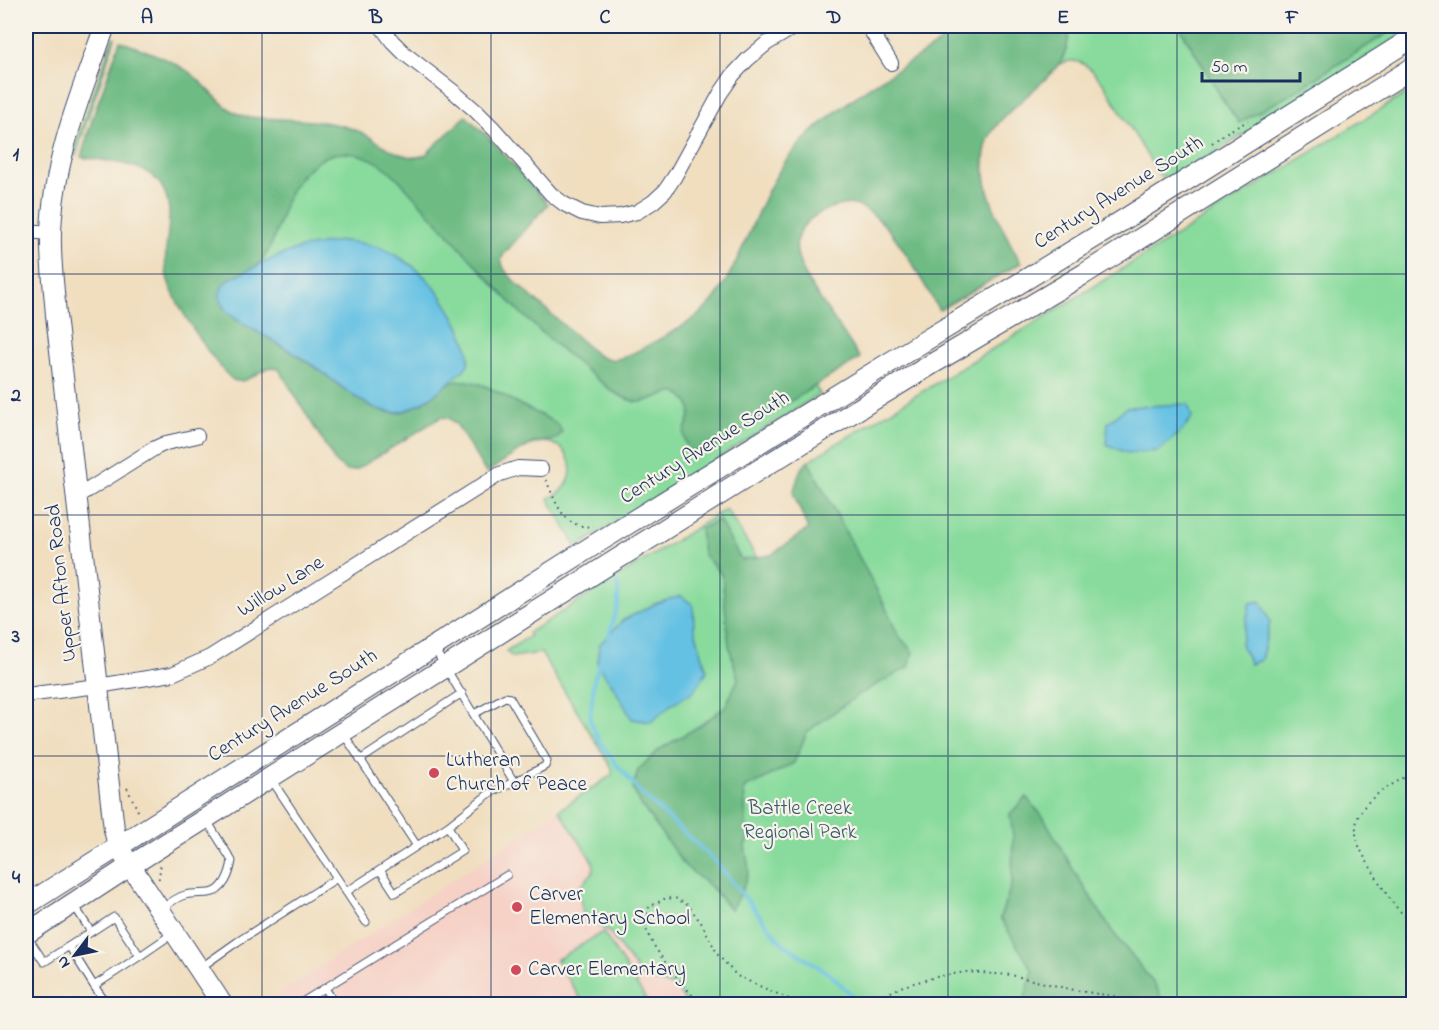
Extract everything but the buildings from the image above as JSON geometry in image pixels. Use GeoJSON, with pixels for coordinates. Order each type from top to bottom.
{"type":"FeatureCollection","features":[{"type":"Feature","properties":{"kind":"main road","name":"Upper Afton Road"},"geometry":{"type":"LineString","coordinates":[[105,26],[62,153],[51,233],[56,315],[114,829],[118,846],[130,866],[222,1005]]}},
{"type":"Feature","properties":{"kind":"main road","name":"Century Avenue South"},"geometry":{"type":"LineString","coordinates":[[26,905],[746,450],[1120,222],[1413,37]]}},
{"type":"Feature","properties":{"kind":"main road"},"geometry":{"type":"LineString","coordinates":[[26,934],[757,471],[1084,274],[1413,67]]}},
{"type":"Feature","properties":{"kind":"street"},"geometry":{"type":"LineString","coordinates":[[381,26],[405,54],[476,111],[551,194],[582,213],[600,217],[637,212],[665,191],[733,75],[766,44],[796,26]]}},
{"type":"Feature","properties":{"kind":"street"},"geometry":{"type":"LineString","coordinates":[[868,26],[891,63]]}},
{"type":"Feature","properties":{"kind":"street"},"geometry":{"type":"LineString","coordinates":[[26,231],[51,233]]}},
{"type":"Feature","properties":{"kind":"street"},"geometry":{"type":"LineString","coordinates":[[76,495],[88,490],[155,448],[197,436]]}},
{"type":"Feature","properties":{"kind":"street","name":"Willow Lane"},"geometry":{"type":"LineString","coordinates":[[26,695],[172,674],[200,662],[500,474],[518,468],[541,469]]}},
{"type":"Feature","properties":{"kind":"lane"},"geometry":{"type":"LineString","coordinates":[[433,646],[514,782]]}},
{"type":"Feature","properties":{"kind":"lane"},"geometry":{"type":"LineString","coordinates":[[360,760],[462,693]]}},
{"type":"Feature","properties":{"kind":"lane"},"geometry":{"type":"LineString","coordinates":[[346,892],[448,826],[490,793],[545,766],[547,761],[510,698],[505,697],[474,714]]}},
{"type":"Feature","properties":{"kind":"lane"},"geometry":{"type":"LineString","coordinates":[[343,733],[417,846]]}},
{"type":"Feature","properties":{"kind":"lane"},"geometry":{"type":"LineString","coordinates":[[270,779],[366,922]]}},
{"type":"Feature","properties":{"kind":"lane"},"geometry":{"type":"LineString","coordinates":[[159,910],[182,896],[217,892],[223,886],[232,861],[206,819]]}},
{"type":"Feature","properties":{"kind":"lane"},"geometry":{"type":"LineString","coordinates":[[381,870],[395,893],[460,854],[462,849],[448,826]]}},
{"type":"Feature","properties":{"kind":"lane"},"geometry":{"type":"LineString","coordinates":[[299,1005],[507,875]]}},
{"type":"Feature","properties":{"kind":"lane"},"geometry":{"type":"LineString","coordinates":[[198,970],[237,942],[337,878]]}},
{"type":"Feature","properties":{"kind":"lane"},"geometry":{"type":"LineString","coordinates":[[73,904],[91,932]]}},
{"type":"Feature","properties":{"kind":"lane"},"geometry":{"type":"LineString","coordinates":[[26,934],[44,962],[114,917],[140,956]]}},
{"type":"Feature","properties":{"kind":"lane"},"geometry":{"type":"LineString","coordinates":[[94,986],[174,933]]}},
{"type":"Feature","properties":{"kind":"lane"},"geometry":{"type":"LineString","coordinates":[[69,946],[107,1005]]}},
{"type":"Feature","properties":{"kind":"lane"},"geometry":{"type":"LineString","coordinates":[[325,988],[335,1005]]}},
{"type":"Feature","properties":{"kind":"path"},"geometry":{"type":"LineString","coordinates":[[1209,146],[1227,132],[1252,119]]}},
{"type":"Feature","properties":{"kind":"path"},"geometry":{"type":"LineString","coordinates":[[541,469],[557,505],[568,520],[574,525],[581,526],[598,524]]}},
{"type":"Feature","properties":{"kind":"path"},"geometry":{"type":"LineString","coordinates":[[1413,772],[1371,798],[1359,812],[1356,837],[1387,895],[1397,908],[1413,922]]}},
{"type":"Feature","properties":{"kind":"path"},"geometry":{"type":"LineString","coordinates":[[126,784],[138,808]]}},
{"type":"Feature","properties":{"kind":"path"},"geometry":{"type":"LineString","coordinates":[[700,1005],[673,974],[651,941],[645,922],[649,907],[664,899],[675,898],[688,905],[702,924],[718,955],[737,976],[800,1005]]}},
{"type":"Feature","properties":{"kind":"path"},"geometry":{"type":"LineString","coordinates":[[870,1005],[874,1000],[903,986],[966,972],[1011,975],[1074,990],[1118,997],[1136,1005]]}},
{"type":"Feature","properties":{"kind":"shaded area","name":"Carver Elementary School"},"geometry":{"type":"Polygon","coordinates":[[[559,810],[687,1004],[263,1004],[559,810]]]}},
{"type":"Feature","properties":{"kind":"green space"},"geometry":{"type":"Polygon","coordinates":[[[961,26],[1071,26],[1066,49],[1060,62],[1048,77],[1008,112],[991,134],[985,149],[986,183],[991,200],[1005,234],[1021,263],[939,310],[904,250],[881,221],[868,211],[855,205],[845,204],[816,215],[803,226],[798,236],[796,247],[799,260],[813,289],[860,358],[707,451],[692,450],[688,447],[684,431],[691,413],[683,397],[673,393],[638,402],[612,391],[522,314],[392,173],[372,159],[347,153],[330,155],[303,174],[289,195],[272,243],[261,261],[251,270],[229,279],[244,324],[303,359],[361,401],[379,409],[388,412],[408,410],[449,383],[475,382],[491,388],[550,420],[558,425],[562,432],[556,439],[526,447],[486,473],[457,425],[449,418],[441,417],[356,470],[347,471],[336,463],[279,369],[270,367],[243,381],[233,380],[193,329],[175,297],[166,271],[168,202],[163,188],[154,177],[129,165],[81,157],[120,41],[181,67],[230,110],[239,114],[248,117],[319,122],[346,127],[408,156],[425,155],[466,116],[492,141],[548,204],[504,254],[501,260],[504,269],[514,281],[597,355],[615,359],[632,354],[679,328],[711,303],[733,268],[770,187],[789,157],[810,134],[854,98],[936,45],[961,26]]]}},
{"type":"Feature","properties":{"kind":"green space"},"geometry":{"type":"Polygon","coordinates":[[[1044,26],[1414,27],[1164,185],[1162,181],[1166,179],[1163,175],[1160,177],[1105,86],[1095,74],[1084,64],[1078,62],[1064,62],[1056,66],[1067,47],[1044,26]]]}},
{"type":"Feature","properties":{"kind":"green space"},"geometry":{"type":"Polygon","coordinates":[[[1179,26],[1399,26],[1291,94],[1239,123],[1179,26]]]}},
{"type":"Feature","properties":{"kind":"green space"},"geometry":{"type":"Polygon","coordinates":[[[113,37],[115,38],[76,156],[73,155],[113,37]]]}},
{"type":"Feature","properties":{"kind":"green space","name":"Battle Creek Regional Park"},"geometry":{"type":"Polygon","coordinates":[[[1413,89],[1413,1004],[1164,1004],[1155,985],[1161,1004],[687,1004],[675,987],[641,976],[609,932],[584,917],[578,889],[593,872],[594,864],[559,810],[612,775],[612,768],[541,653],[512,657],[506,651],[530,636],[528,633],[726,509],[807,637],[878,593],[808,461],[1413,89]],[[1270,622],[1250,664],[1261,660],[1270,622]],[[1027,798],[1024,800],[1095,905],[1027,798]]]}},
{"type":"Feature","properties":{"kind":"green space"},"geometry":{"type":"Polygon","coordinates":[[[184,116],[346,131],[419,173],[482,131],[546,202],[492,262],[617,377],[755,291],[820,394],[577,547],[549,498],[562,491],[569,481],[571,470],[562,450],[553,444],[540,443],[525,448],[446,403],[348,465],[278,354],[184,116]]]}},
{"type":"Feature","properties":{"kind":"green space"},"geometry":{"type":"Polygon","coordinates":[[[808,461],[898,635],[913,652],[909,667],[858,695],[807,732],[794,763],[744,788],[749,836],[745,846],[749,871],[741,893],[731,910],[712,888],[685,866],[641,805],[633,789],[638,770],[660,749],[699,726],[725,707],[738,679],[729,646],[722,575],[703,554],[700,529],[719,520],[741,560],[771,555],[808,529],[793,493],[800,471],[808,461]]]}},
{"type":"Feature","properties":{"kind":"green space"},"geometry":{"type":"Polygon","coordinates":[[[1026,797],[1044,818],[1112,931],[1155,985],[1164,1004],[1023,1004],[1033,971],[1000,918],[1012,883],[1013,837],[1010,814],[1026,797]]]}},
{"type":"Feature","properties":{"kind":"green space"},"geometry":{"type":"Polygon","coordinates":[[[603,932],[649,1004],[584,1004],[556,960],[603,932]]]}},
{"type":"Feature","properties":{"kind":"water"},"geometry":{"type":"Polygon","coordinates":[[[342,241],[379,247],[414,267],[441,296],[462,332],[469,355],[468,364],[438,392],[414,407],[393,412],[367,404],[305,360],[236,320],[221,303],[220,292],[229,279],[295,250],[342,241]]]}},
{"type":"Feature","properties":{"kind":"water"},"geometry":{"type":"Polygon","coordinates":[[[1188,404],[1192,418],[1182,431],[1158,451],[1127,453],[1106,444],[1108,423],[1127,407],[1188,404]]]}},
{"type":"Feature","properties":{"kind":"water"},"geometry":{"type":"Polygon","coordinates":[[[681,596],[693,605],[694,627],[707,671],[694,691],[672,704],[651,722],[632,719],[597,664],[599,645],[623,620],[657,603],[681,596]]]}},
{"type":"Feature","properties":{"kind":"water"},"geometry":{"type":"Polygon","coordinates":[[[1261,601],[1270,622],[1261,660],[1250,664],[1241,644],[1250,603],[1261,601]]]}},
{"type":"Feature","properties":{"kind":"waterway"},"geometry":{"type":"LineString","coordinates":[[608,637],[618,605],[618,583]]}},
{"type":"Feature","properties":{"kind":"waterway"},"geometry":{"type":"LineString","coordinates":[[600,662],[594,680],[590,720],[599,741],[617,765],[643,795],[715,861],[782,943],[831,975],[858,1001]]}},
{"type":"Feature","properties":{"kind":"place","name":"Lutheran Church of Peace"},"geometry":{"type":"Point","coordinates":[434,773]}},
{"type":"Feature","properties":{"kind":"place","name":"Carver Elementary School"},"geometry":{"type":"Point","coordinates":[517,907]}},
{"type":"Feature","properties":{"kind":"place","name":"Carver Elementary"},"geometry":{"type":"Point","coordinates":[516,970]}}]}
